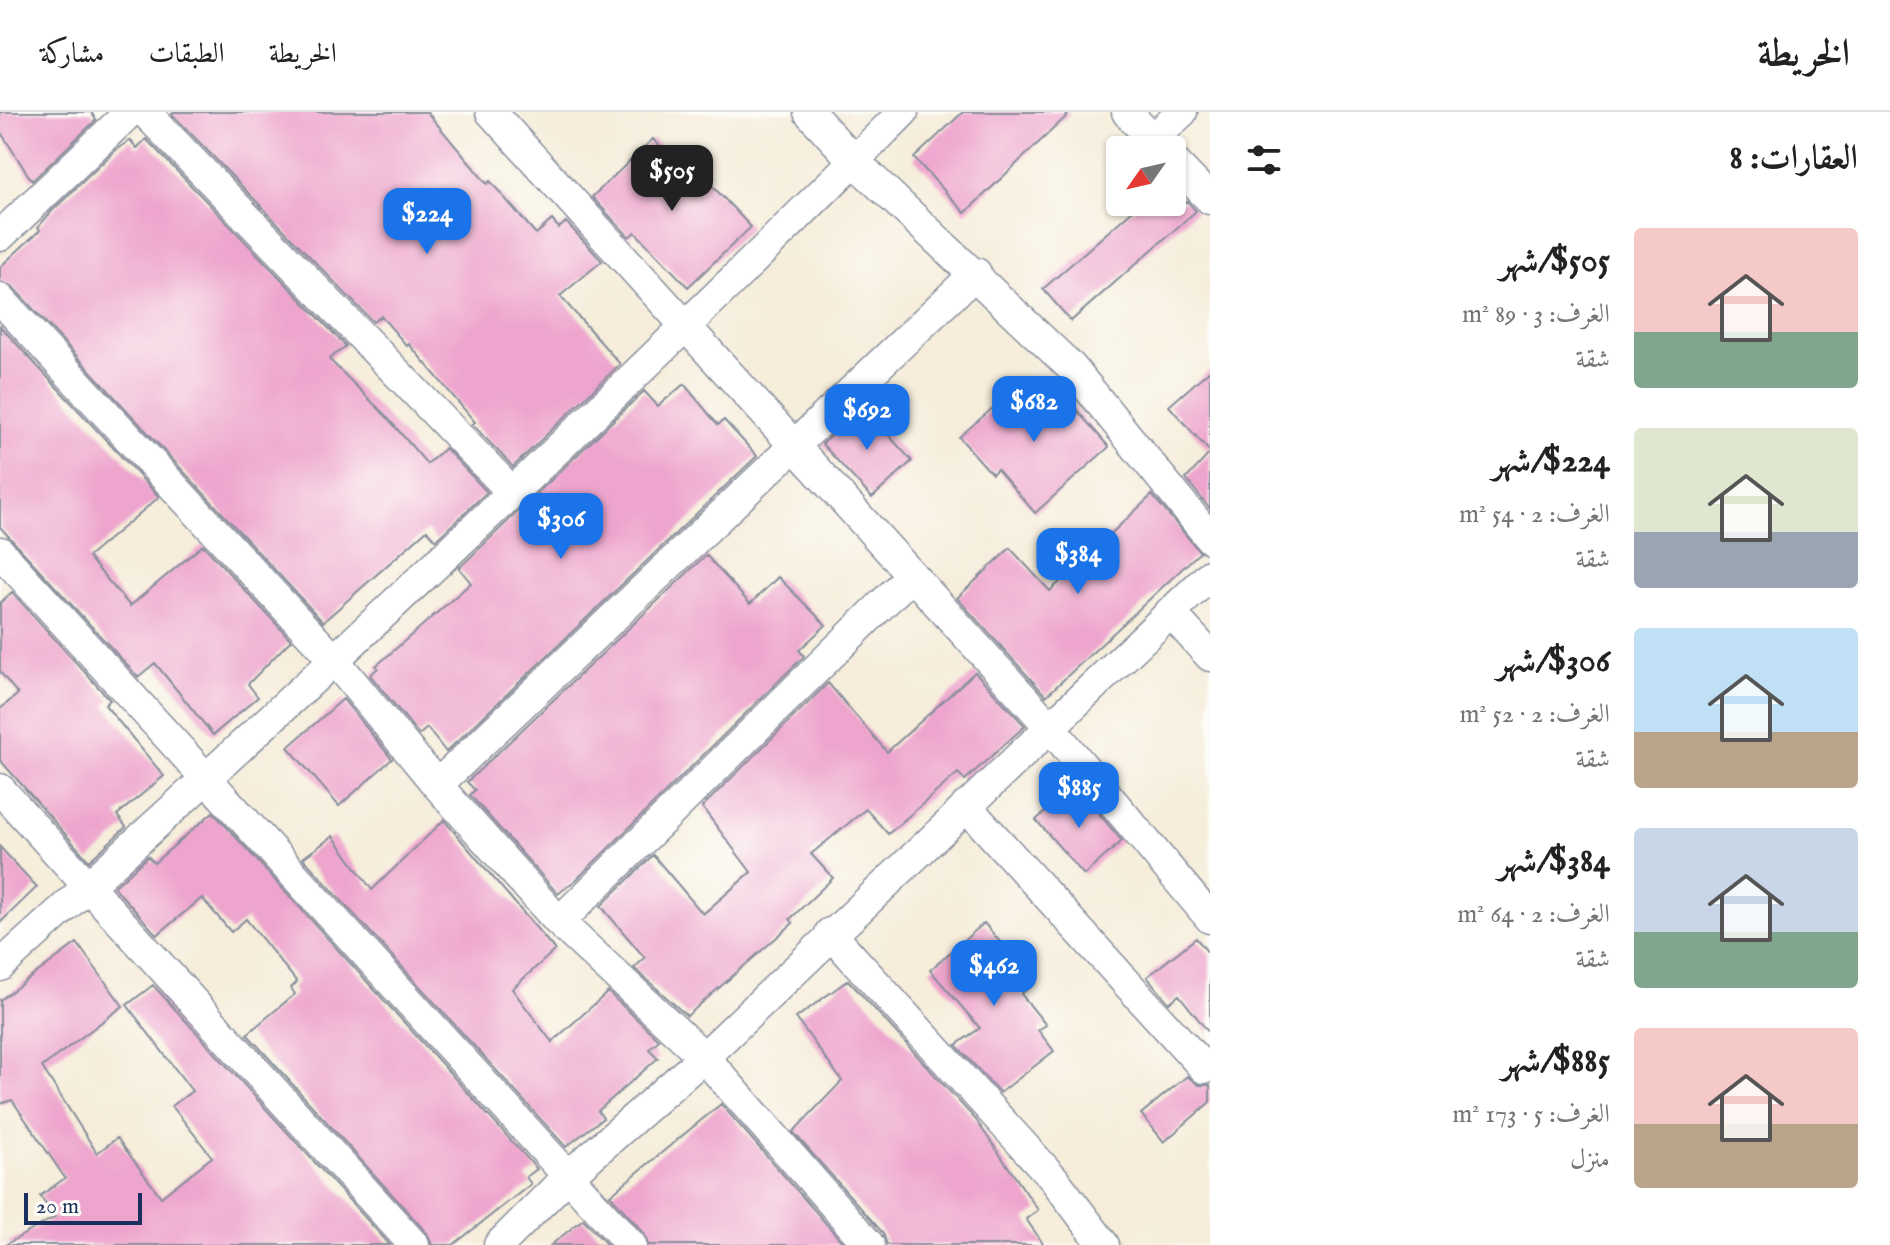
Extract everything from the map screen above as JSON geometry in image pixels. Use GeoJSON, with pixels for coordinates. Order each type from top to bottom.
{"type":"FeatureCollection","features":[{"type":"Feature","properties":{"kind":"street"},"geometry":{"type":"LineString","coordinates":[[2,229],[130,112]]}},
{"type":"Feature","properties":{"kind":"street"},"geometry":{"type":"LineString","coordinates":[[145,112],[513,493]]}},
{"type":"Feature","properties":{"kind":"street"},"geometry":{"type":"LineString","coordinates":[[491,112],[1049,726],[1210,918]]}},
{"type":"Feature","properties":{"kind":"street"},"geometry":{"type":"LineString","coordinates":[[809,112],[854,161],[976,273],[1072,368],[1210,538]]}},
{"type":"Feature","properties":{"kind":"street"},"geometry":{"type":"LineString","coordinates":[[0,966],[335,661],[513,493],[688,327],[903,112]]}},
{"type":"Feature","properties":{"kind":"street"},"geometry":{"type":"LineString","coordinates":[[1127,112],[1149,136]]}},
{"type":"Feature","properties":{"kind":"street"},"geometry":{"type":"LineString","coordinates":[[1169,136],[1182,112]]}},
{"type":"Feature","properties":{"kind":"street"},"geometry":{"type":"LineString","coordinates":[[1186,174],[1210,199]]}},
{"type":"Feature","properties":{"kind":"street"},"geometry":{"type":"LineString","coordinates":[[437,785],[976,273]]}},
{"type":"Feature","properties":{"kind":"street"},"geometry":{"type":"LineString","coordinates":[[0,299],[335,661],[437,785],[559,922],[704,1057],[869,1245]]}},
{"type":"Feature","properties":{"kind":"street"},"geometry":{"type":"LineString","coordinates":[[0,552],[631,1245]]}},
{"type":"Feature","properties":{"kind":"street"},"geometry":{"type":"LineString","coordinates":[[559,922],[912,575]]}},
{"type":"Feature","properties":{"kind":"street"},"geometry":{"type":"LineString","coordinates":[[499,1245],[567,1177],[704,1057],[830,933],[1210,575]]}},
{"type":"Feature","properties":{"kind":"street"},"geometry":{"type":"LineString","coordinates":[[1170,612],[1210,656]]}},
{"type":"Feature","properties":{"kind":"street"},"geometry":{"type":"LineString","coordinates":[[0,789],[414,1245]]}},
{"type":"Feature","properties":{"kind":"street"},"geometry":{"type":"LineString","coordinates":[[966,806],[1204,1068],[1210,1066]]}},
{"type":"Feature","properties":{"kind":"street"},"geometry":{"type":"LineString","coordinates":[[830,933],[1054,1179],[1104,1245]]}},
{"type":"Feature","properties":{"kind":"building"},"geometry":{"type":"Polygon","coordinates":[[[0,112],[91,112],[96,120],[32,181],[0,131],[0,112]]]}},
{"type":"Feature","properties":{"kind":"building"},"geometry":{"type":"Polygon","coordinates":[[[427,112],[487,184],[490,181],[536,234],[552,220],[559,228],[566,222],[602,261],[560,296],[620,364],[513,467],[472,424],[475,422],[409,344],[407,346],[381,316],[373,322],[172,114],[427,112]]]}},
{"type":"Feature","properties":{"kind":"building"},"geometry":{"type":"Polygon","coordinates":[[[963,112],[1071,112],[965,213],[914,158],[963,112]]]}},
{"type":"Feature","properties":{"kind":"building"},"geometry":{"type":"Polygon","coordinates":[[[146,139],[346,346],[329,359],[386,416],[427,464],[445,448],[487,492],[436,540],[427,530],[323,622],[13,287],[0,282],[0,267],[40,230],[38,227],[52,211],[116,150],[130,140],[137,148],[146,139]]]}},
{"type":"Feature","properties":{"kind":"building"},"geometry":{"type":"Polygon","coordinates":[[[653,139],[694,182],[702,175],[751,227],[688,287],[635,232],[629,237],[592,197],[653,139]]]}},
{"type":"Feature","properties":{"kind":"building"},"geometry":{"type":"Polygon","coordinates":[[[1186,202],[1196,211],[1071,321],[1043,289],[1126,216],[1186,216],[1186,202]]]}},
{"type":"Feature","properties":{"kind":"building"},"geometry":{"type":"Polygon","coordinates":[[[0,326],[159,497],[88,557],[130,606],[203,545],[291,640],[248,684],[258,697],[213,735],[155,663],[138,677],[0,527],[0,326]]]}},
{"type":"Feature","properties":{"kind":"building"},"geometry":{"type":"Polygon","coordinates":[[[1210,370],[1210,452],[1169,406],[1210,370]]]}},
{"type":"Feature","properties":{"kind":"building"},"geometry":{"type":"Polygon","coordinates":[[[1029,377],[1063,417],[1074,407],[1109,447],[1035,513],[997,469],[992,474],[959,437],[1029,377]]]}},
{"type":"Feature","properties":{"kind":"building"},"geometry":{"type":"Polygon","coordinates":[[[684,384],[718,425],[724,420],[757,456],[446,752],[427,728],[419,735],[370,675],[378,668],[376,666],[471,583],[459,568],[644,391],[658,406],[684,384]]]}},
{"type":"Feature","properties":{"kind":"building"},"geometry":{"type":"Polygon","coordinates":[[[862,406],[912,461],[872,498],[822,444],[862,406]]]}},
{"type":"Feature","properties":{"kind":"building"},"geometry":{"type":"Polygon","coordinates":[[[1210,453],[1210,509],[1186,479],[1210,453]]]}},
{"type":"Feature","properties":{"kind":"building"},"geometry":{"type":"Polygon","coordinates":[[[1152,495],[1200,552],[1046,696],[957,598],[1010,548],[1050,591],[1152,495]]]}},
{"type":"Feature","properties":{"kind":"building"},"geometry":{"type":"Polygon","coordinates":[[[706,555],[750,604],[778,577],[826,625],[799,650],[804,656],[577,879],[558,894],[470,795],[475,790],[467,782],[706,555]]]}},
{"type":"Feature","properties":{"kind":"building"},"geometry":{"type":"Polygon","coordinates":[[[12,592],[110,700],[105,705],[164,776],[117,815],[126,827],[89,861],[0,760],[0,709],[18,694],[0,672],[0,603],[12,592]]]}},
{"type":"Feature","properties":{"kind":"building"},"geometry":{"type":"Polygon","coordinates":[[[975,672],[1025,726],[965,780],[958,773],[888,834],[866,809],[811,854],[833,878],[790,919],[793,923],[687,1016],[634,968],[645,958],[601,906],[653,855],[703,914],[751,872],[702,807],[828,683],[887,752],[975,672]]]}},
{"type":"Feature","properties":{"kind":"building"},"geometry":{"type":"Polygon","coordinates":[[[343,699],[392,759],[339,806],[288,747],[343,699]]]}},
{"type":"Feature","properties":{"kind":"building"},"geometry":{"type":"Polygon","coordinates":[[[1075,785],[1122,841],[1084,875],[1036,820],[1075,785]]]}},
{"type":"Feature","properties":{"kind":"building"},"geometry":{"type":"Polygon","coordinates":[[[213,812],[537,1169],[526,1177],[531,1184],[453,1245],[432,1245],[427,1233],[247,1034],[295,994],[291,988],[297,982],[246,919],[231,932],[202,898],[157,935],[114,887],[148,856],[154,863],[213,812]]]}},
{"type":"Feature","properties":{"kind":"building"},"geometry":{"type":"Polygon","coordinates":[[[444,820],[555,950],[512,989],[552,1042],[608,992],[659,1040],[649,1049],[658,1058],[598,1111],[603,1118],[566,1147],[303,858],[333,836],[372,890],[444,820]]]}},
{"type":"Feature","properties":{"kind":"building"},"geometry":{"type":"Polygon","coordinates":[[[0,847],[37,887],[0,923],[0,847]]]}},
{"type":"Feature","properties":{"kind":"building"},"geometry":{"type":"Polygon","coordinates":[[[984,923],[1035,983],[1021,994],[1046,1025],[1038,1030],[1054,1051],[1000,1093],[956,1045],[980,1028],[930,970],[984,923]]]}},
{"type":"Feature","properties":{"kind":"building"},"geometry":{"type":"Polygon","coordinates":[[[1196,938],[1210,955],[1210,1034],[1179,995],[1169,1003],[1147,977],[1196,938]]]}},
{"type":"Feature","properties":{"kind":"building"},"geometry":{"type":"Polygon","coordinates":[[[77,943],[123,1006],[42,1067],[97,1153],[117,1138],[161,1197],[212,1157],[172,1106],[192,1091],[127,1005],[153,985],[390,1245],[5,1245],[55,1217],[40,1196],[65,1178],[12,1100],[0,1104],[0,1000],[77,943]]]}},
{"type":"Feature","properties":{"kind":"building"},"geometry":{"type":"Polygon","coordinates":[[[848,980],[976,1120],[1038,1210],[1026,1219],[1044,1245],[887,1245],[883,1233],[793,1132],[842,1081],[796,1018],[848,980]]]}},
{"type":"Feature","properties":{"kind":"building"},"geometry":{"type":"Polygon","coordinates":[[[1187,1076],[1199,1085],[1210,1085],[1210,1102],[1164,1142],[1141,1114],[1187,1076]]]}},
{"type":"Feature","properties":{"kind":"building"},"geometry":{"type":"Polygon","coordinates":[[[721,1104],[845,1245],[648,1245],[644,1233],[610,1195],[721,1104]]]}},
{"type":"Feature","properties":{"kind":"building"},"geometry":{"type":"Polygon","coordinates":[[[583,1219],[607,1245],[551,1245],[583,1219]]]}}]}
